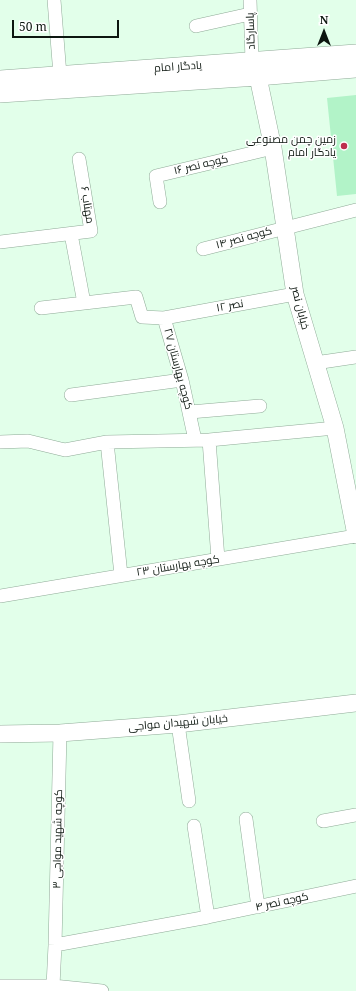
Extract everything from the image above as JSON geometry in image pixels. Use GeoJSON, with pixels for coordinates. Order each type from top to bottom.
{"type":"FeatureCollection","features":[{"type":"Feature","properties":{"kind":"street"},"geometry":{"type":"LineString","coordinates":[[54,0],[60,75]]}},
{"type":"Feature","properties":{"kind":"street","name":"پاسارگاد"},"geometry":{"type":"LineString","coordinates":[[250,0],[252,61]]}},
{"type":"Feature","properties":{"kind":"street"},"geometry":{"type":"LineString","coordinates":[[196,26],[250,14]]}},
{"type":"Feature","properties":{"kind":"street","name":"یادگار امام"},"geometry":{"type":"LineString","coordinates":[[0,79],[356,53]]}},
{"type":"Feature","properties":{"kind":"street","name":"یادگار امام"},"geometry":{"type":"LineString","coordinates":[[0,94],[356,69]]}},
{"type":"Feature","properties":{"kind":"street","name":"خیابان نصر"},"geometry":{"type":"LineString","coordinates":[[258,77],[273,148],[295,294],[335,428],[352,492],[356,536]]}},
{"type":"Feature","properties":{"kind":"street","name":"کوچه نصر ۱۶"},"geometry":{"type":"LineString","coordinates":[[160,202],[156,176],[273,148]]}},
{"type":"Feature","properties":{"kind":"street","name":"مهتاب ۶"},"geometry":{"type":"LineString","coordinates":[[0,242],[91,231],[79,159]]}},
{"type":"Feature","properties":{"kind":"street","name":"کوچه نصر ۱۴"},"geometry":{"type":"LineString","coordinates":[[203,249],[285,228],[356,213]]}},
{"type":"Feature","properties":{"kind":"street","name":"مهتاب ۶"},"geometry":{"type":"LineString","coordinates":[[71,234],[84,303]]}},
{"type":"Feature","properties":{"kind":"street","name":"نصر ۱۲"},"geometry":{"type":"LineString","coordinates":[[164,318],[295,294]]}},
{"type":"Feature","properties":{"kind":"street","name":"کوچه بهارستان ۲۷"},"geometry":{"type":"LineString","coordinates":[[41,308],[136,297],[142,317],[164,318],[182,380],[195,440]]}},
{"type":"Feature","properties":{"kind":"street"},"geometry":{"type":"LineString","coordinates":[[315,363],[356,358]]}},
{"type":"Feature","properties":{"kind":"street"},"geometry":{"type":"LineString","coordinates":[[71,395],[182,380]]}},
{"type":"Feature","properties":{"kind":"street"},"geometry":{"type":"LineString","coordinates":[[190,412],[260,406]]}},
{"type":"Feature","properties":{"kind":"street"},"geometry":{"type":"LineString","coordinates":[[0,442],[28,441],[65,450],[107,442],[209,440],[335,428]]}},
{"type":"Feature","properties":{"kind":"street"},"geometry":{"type":"LineString","coordinates":[[209,440],[218,559]]}},
{"type":"Feature","properties":{"kind":"street"},"geometry":{"type":"LineString","coordinates":[[107,442],[121,575]]}},
{"type":"Feature","properties":{"kind":"street","name":"کوچه بهارستان ۲۳"},"geometry":{"type":"LineString","coordinates":[[0,596],[356,536]]}},
{"type":"Feature","properties":{"kind":"street","name":"خیابان شهیدان مواجی"},"geometry":{"type":"LineString","coordinates":[[0,734],[60,733],[178,724],[356,703]]}},
{"type":"Feature","properties":{"kind":"street"},"geometry":{"type":"LineString","coordinates":[[178,724],[189,801]]}},
{"type":"Feature","properties":{"kind":"street","name":"کوچه شهید مواجی ۳"},"geometry":{"type":"LineString","coordinates":[[53,986],[60,733]]}},
{"type":"Feature","properties":{"kind":"street"},"geometry":{"type":"LineString","coordinates":[[323,821],[356,815]]}},
{"type":"Feature","properties":{"kind":"street"},"geometry":{"type":"LineString","coordinates":[[246,819],[258,907]]}},
{"type":"Feature","properties":{"kind":"street"},"geometry":{"type":"LineString","coordinates":[[194,826],[208,917]]}},
{"type":"Feature","properties":{"kind":"street","name":"کوچه نصر ۴"},"geometry":{"type":"LineString","coordinates":[[55,945],[208,917],[356,886]]}},
{"type":"Feature","properties":{"kind":"street"},"geometry":{"type":"LineString","coordinates":[[0,986],[53,986],[102,991]]}},
{"type":"Feature","properties":{"kind":"green space","name":"زمین چمن مصنوعی یادگار امام"},"geometry":{"type":"Polygon","coordinates":[[[356,95],[356,194],[337,196],[327,98],[356,95]]]}},
{"type":"Feature","properties":{"kind":"place","name":"زمین چمن مصنوعی یادگار امام"},"geometry":{"type":"Point","coordinates":[344,146]}}]}
